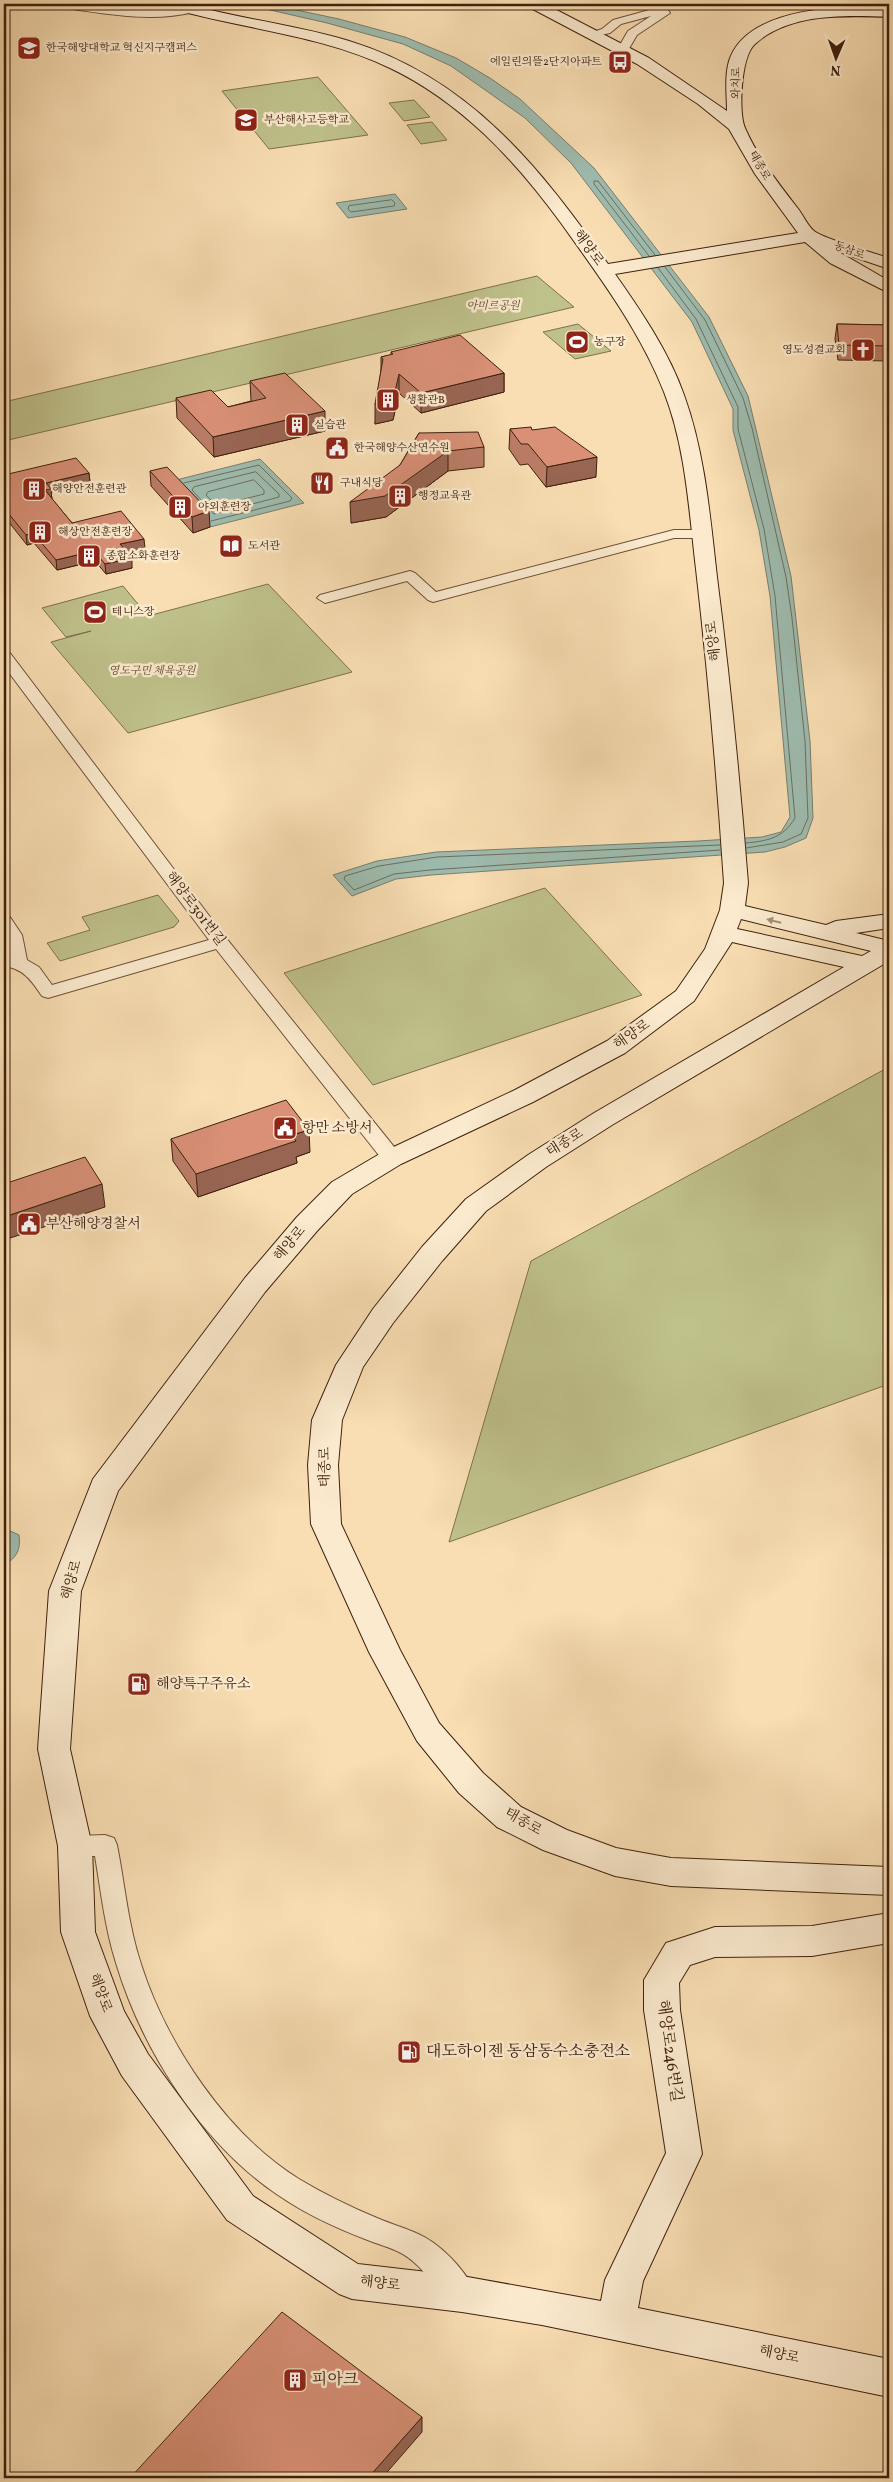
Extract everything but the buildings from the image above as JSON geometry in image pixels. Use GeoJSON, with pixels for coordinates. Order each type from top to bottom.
{"type":"FeatureCollection","features":[{"type":"Feature","properties":{"kind":"main road","name":"해양로"},"geometry":{"type":"LineString","coordinates":[[172,4],[232,21],[303,34],[355,49],[395,64],[445,91],[488,126],[544,187],[604,270],[644,333],[675,394],[694,467],[731,813],[730,909],[717,949],[685,996],[616,1047],[524,1096],[392,1158],[342,1188],[307,1224],[255,1285],[104,1487],[65,1591],[54,1749],[75,1846],[78,1932],[108,2016],[135,2066],[240,2208],[352,2281],[462,2294],[617,2322],[889,2378]]}},
{"type":"Feature","properties":{"kind":"main road","name":"태종로"},"geometry":{"type":"LineString","coordinates":[[534,4],[623,50],[704,100],[736,126],[763,174],[809,236],[836,259],[889,288]]}},
{"type":"Feature","properties":{"kind":"main road","name":"와치로"},"geometry":{"type":"LineString","coordinates":[[736,126],[737,58],[742,48],[750,39],[771,27],[787,21],[822,14],[860,11],[889,12]]}},
{"type":"Feature","properties":{"kind":"main road"},"geometry":{"type":"LineString","coordinates":[[689,90],[710,93],[736,89]]}},
{"type":"Feature","properties":{"kind":"main road"},"geometry":{"type":"LineString","coordinates":[[704,100],[728,100],[736,89]]}},
{"type":"Feature","properties":{"kind":"main road"},"geometry":{"type":"LineString","coordinates":[[604,270],[809,236]]}},
{"type":"Feature","properties":{"kind":"main road","name":"동삼로"},"geometry":{"type":"LineString","coordinates":[[809,236],[889,264]]}},
{"type":"Feature","properties":{"kind":"main road"},"geometry":{"type":"LineString","coordinates":[[730,909],[811,930],[882,955]]}},
{"type":"Feature","properties":{"kind":"main road"},"geometry":{"type":"LineString","coordinates":[[730,909],[794,948],[808,962],[814,976],[808,991],[795,1005]]}},
{"type":"Feature","properties":{"kind":"main road"},"geometry":{"type":"LineString","coordinates":[[811,930],[854,927],[889,921]]}},
{"type":"Feature","properties":{"kind":"main road"},"geometry":{"type":"LineString","coordinates":[[794,948],[882,955]]}},
{"type":"Feature","properties":{"kind":"main road","name":"태종로"},"geometry":{"type":"LineString","coordinates":[[882,955],[537,1160],[476,1205],[383,1316],[350,1365],[327,1420],[323,1465],[326,1524],[385,1652],[428,1732],[471,1783],[509,1816],[555,1840],[616,1862],[671,1872],[889,1885]]}},
{"type":"Feature","properties":{"kind":"main road","name":"해양로246번길"},"geometry":{"type":"LineString","coordinates":[[617,2322],[624,2280],[684,2154],[662,2003],[661,1980],[678,1954],[716,1942],[812,1941],[889,1928]]}},
{"type":"Feature","properties":{"kind":"street"},"geometry":{"type":"LineString","coordinates":[[58,4],[142,13],[190,10]]}},
{"type":"Feature","properties":{"kind":"street"},"geometry":{"type":"LineString","coordinates":[[643,4],[662,9]]}},
{"type":"Feature","properties":{"kind":"street"},"geometry":{"type":"LineString","coordinates":[[593,34],[606,30],[617,22],[662,9]]}},
{"type":"Feature","properties":{"kind":"street"},"geometry":{"type":"LineString","coordinates":[[623,50],[632,33],[662,16],[662,9]]}},
{"type":"Feature","properties":{"kind":"street"},"geometry":{"type":"LineString","coordinates":[[324,598],[410,576],[433,597],[674,534],[702,534]]}},
{"type":"Feature","properties":{"kind":"street","name":"해양로301번길"},"geometry":{"type":"LineString","coordinates":[[4,656],[220,942],[392,1158]]}},
{"type":"Feature","properties":{"kind":"street"},"geometry":{"type":"LineString","coordinates":[[7,933],[11,962],[33,971],[48,992],[220,942]]}},
{"type":"Feature","properties":{"kind":"street"},"geometry":{"type":"LineString","coordinates":[[75,1846],[105,1845],[119,1931],[138,1988],[162,2043],[192,2091],[222,2127],[256,2162],[287,2186],[368,2228],[412,2244],[432,2260],[462,2294]]}},
{"type":"Feature","properties":{"kind":"green space"},"geometry":{"type":"Polygon","coordinates":[[[318,77],[368,135],[269,149],[222,91],[318,77]]]}},
{"type":"Feature","properties":{"kind":"green space"},"geometry":{"type":"Polygon","coordinates":[[[414,100],[430,117],[404,121],[389,103],[414,100]]]}},
{"type":"Feature","properties":{"kind":"green space"},"geometry":{"type":"Polygon","coordinates":[[[432,122],[447,140],[421,144],[407,125],[432,122]]]}},
{"type":"Feature","properties":{"kind":"green space","name":"아미르공원"},"geometry":{"type":"Polygon","coordinates":[[[537,276],[574,307],[4,441],[4,402],[537,276]]]}},
{"type":"Feature","properties":{"kind":"green space","name":"농구장"},"geometry":{"type":"Polygon","coordinates":[[[578,324],[611,351],[575,359],[543,332],[578,324]]]}},
{"type":"Feature","properties":{"kind":"green space","name":"영도구민 체육공원"},"geometry":{"type":"Polygon","coordinates":[[[268,584],[352,672],[128,733],[51,642],[91,631],[66,637],[42,608],[123,586],[148,616],[268,584]]]}},
{"type":"Feature","properties":{"kind":"green space"},"geometry":{"type":"Polygon","coordinates":[[[545,888],[642,995],[373,1085],[284,973],[545,888]]]}},
{"type":"Feature","properties":{"kind":"green space"},"geometry":{"type":"Polygon","coordinates":[[[158,895],[179,921],[174,927],[60,961],[47,943],[90,930],[82,917],[158,895]]]}},
{"type":"Feature","properties":{"kind":"green space"},"geometry":{"type":"Polygon","coordinates":[[[889,1067],[889,1384],[449,1542],[531,1261],[889,1067]]]}},
{"type":"Feature","properties":{"kind":"water"},"geometry":{"type":"Polygon","coordinates":[[[244,4],[268,4],[339,19],[405,37],[456,58],[490,78],[520,99],[594,168],[709,317],[748,396],[791,576],[810,741],[813,818],[806,838],[785,847],[765,852],[396,879],[352,896],[333,875],[377,861],[436,852],[698,841],[762,837],[781,832],[790,817],[770,596],[759,530],[733,430],[733,409],[692,322],[571,163],[525,118],[451,66],[403,44],[327,23],[244,4]]]}},
{"type":"Feature","properties":{"kind":"water"},"geometry":{"type":"Polygon","coordinates":[[[395,194],[407,209],[348,218],[336,203],[395,194]]]}},
{"type":"Feature","properties":{"kind":"water"},"geometry":{"type":"Polygon","coordinates":[[[260,459],[304,503],[210,527],[168,482],[260,459]]]}},
{"type":"Feature","properties":{"kind":"water"},"geometry":{"type":"Polygon","coordinates":[[[4,1528],[19,1535],[19,1549],[15,1556],[4,1565],[4,1528]]]}},
{"type":"Feature","properties":{"kind":"place","name":"한국해양대학교 혁신지구캠퍼스"},"geometry":{"type":"Point","coordinates":[29,48]}},
{"type":"Feature","properties":{"kind":"place","name":"에일린의뜰2단지아파트"},"geometry":{"type":"Point","coordinates":[620,62]}},
{"type":"Feature","properties":{"kind":"place","name":"부산해사고등학교"},"geometry":{"type":"Point","coordinates":[246,120]}},
{"type":"Feature","properties":{"kind":"place","name":"농구장"},"geometry":{"type":"Point","coordinates":[577,342]}},
{"type":"Feature","properties":{"kind":"place","name":"영도성결교회"},"geometry":{"type":"Point","coordinates":[863,350]}},
{"type":"Feature","properties":{"kind":"place","name":"생활관B"},"geometry":{"type":"Point","coordinates":[388,400]}},
{"type":"Feature","properties":{"kind":"place","name":"실습관"},"geometry":{"type":"Point","coordinates":[297,425]}},
{"type":"Feature","properties":{"kind":"place","name":"한국해양수산연수원"},"geometry":{"type":"Point","coordinates":[337,448]}},
{"type":"Feature","properties":{"kind":"place","name":"구내식당"},"geometry":{"type":"Point","coordinates":[322,483]}},
{"type":"Feature","properties":{"kind":"place","name":"해양안전훈련관"},"geometry":{"type":"Point","coordinates":[34,489]}},
{"type":"Feature","properties":{"kind":"place","name":"행정교육관"},"geometry":{"type":"Point","coordinates":[400,496]}},
{"type":"Feature","properties":{"kind":"place","name":"야외훈련장"},"geometry":{"type":"Point","coordinates":[180,507]}},
{"type":"Feature","properties":{"kind":"place","name":"해상안전훈련장"},"geometry":{"type":"Point","coordinates":[40,532]}},
{"type":"Feature","properties":{"kind":"place","name":"도서관"},"geometry":{"type":"Point","coordinates":[231,546]}},
{"type":"Feature","properties":{"kind":"place","name":"종합소화훈련장"},"geometry":{"type":"Point","coordinates":[89,556]}},
{"type":"Feature","properties":{"kind":"place","name":"테니스장"},"geometry":{"type":"Point","coordinates":[95,612]}},
{"type":"Feature","properties":{"kind":"place","name":"항만 소방서"},"geometry":{"type":"Point","coordinates":[285,1128]}},
{"type":"Feature","properties":{"kind":"place","name":"부산해양경찰서"},"geometry":{"type":"Point","coordinates":[29,1224]}},
{"type":"Feature","properties":{"kind":"place","name":"해양특구주유소"},"geometry":{"type":"Point","coordinates":[139,1684]}},
{"type":"Feature","properties":{"kind":"place","name":"대도하이젠 동삼동수소충전소"},"geometry":{"type":"Point","coordinates":[409,2052]}},
{"type":"Feature","properties":{"kind":"place","name":"피아크"},"geometry":{"type":"Point","coordinates":[295,2380]}}]}
